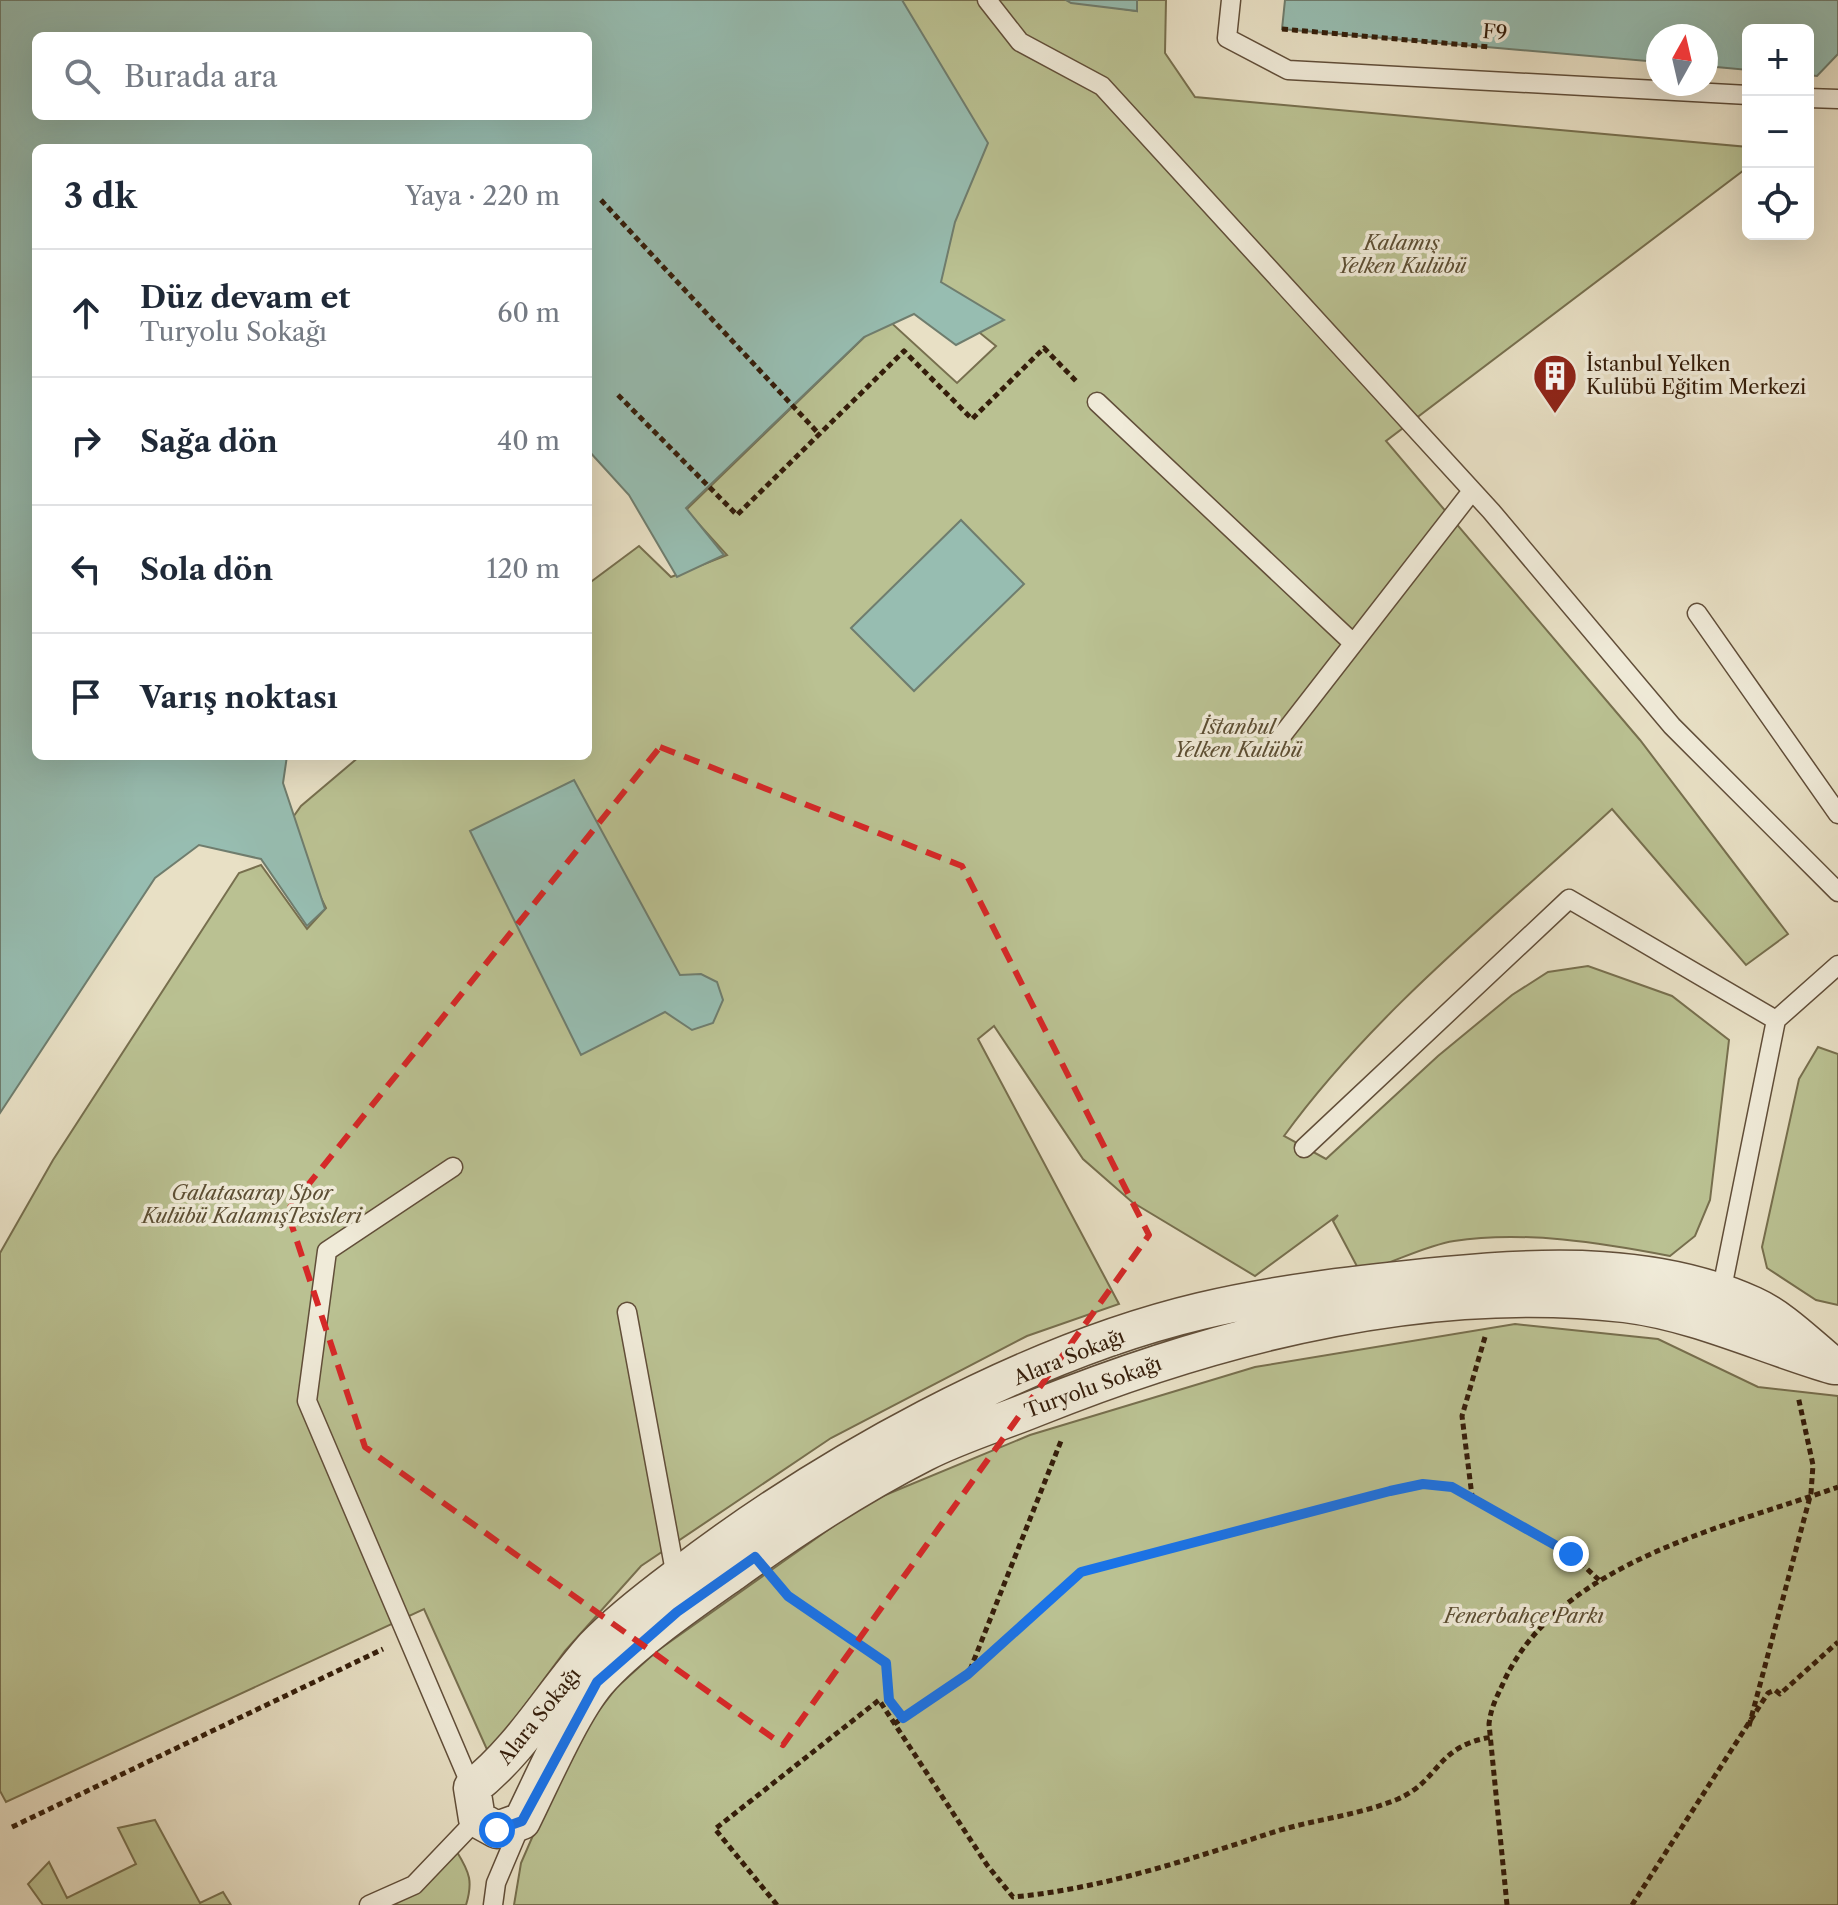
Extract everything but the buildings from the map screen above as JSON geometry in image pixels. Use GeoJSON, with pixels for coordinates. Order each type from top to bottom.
{"type":"FeatureCollection","features":[{"type":"Feature","properties":{"kind":"street","name":"Alara Sokağı"},"geometry":{"type":"LineString","coordinates":[[492,1814],[494,1770],[596,1645],[676,1577],[787,1499],[910,1428],[1037,1368],[1118,1336],[1199,1312],[1295,1292],[1518,1268],[1616,1272],[1690,1282],[1758,1307],[1836,1366]]}},
{"type":"Feature","properties":{"kind":"street","name":"Turyolu Sokağı"},"geometry":{"type":"LineString","coordinates":[[492,1814],[597,1682],[677,1612],[846,1496],[927,1451],[1078,1391],[1218,1342],[1423,1306],[1495,1301],[1626,1305],[1712,1324],[1781,1351],[1836,1366]]}},
{"type":"Feature","properties":{"kind":"lane"},"geometry":{"type":"LineString","coordinates":[[987,0],[1020,42],[1102,86],[1472,491],[1672,726],[1838,892]]}},
{"type":"Feature","properties":{"kind":"lane"},"geometry":{"type":"LineString","coordinates":[[1231,0],[1227,38],[1288,70],[1742,95]]}},
{"type":"Feature","properties":{"kind":"lane"},"geometry":{"type":"LineString","coordinates":[[1814,98],[1838,99]]}},
{"type":"Feature","properties":{"kind":"lane"},"geometry":{"type":"LineString","coordinates":[[1097,402],[1353,643]]}},
{"type":"Feature","properties":{"kind":"lane"},"geometry":{"type":"LineString","coordinates":[[1273,747],[1472,491]]}},
{"type":"Feature","properties":{"kind":"lane"},"geometry":{"type":"LineString","coordinates":[[1697,613],[1838,814]]}},
{"type":"Feature","properties":{"kind":"lane"},"geometry":{"type":"LineString","coordinates":[[1304,1148],[1569,899],[1776,1020]]}},
{"type":"Feature","properties":{"kind":"lane"},"geometry":{"type":"LineString","coordinates":[[1721,1293],[1776,1020],[1838,965]]}},
{"type":"Feature","properties":{"kind":"lane"},"geometry":{"type":"LineString","coordinates":[[453,1167],[327,1251],[307,1401],[406,1638],[492,1814],[496,1883],[493,1905]]}},
{"type":"Feature","properties":{"kind":"lane"},"geometry":{"type":"LineString","coordinates":[[627,1312],[676,1577]]}},
{"type":"Feature","properties":{"kind":"lane"},"geometry":{"type":"LineString","coordinates":[[369,1905],[414,1885],[492,1814]]}},
{"type":"Feature","properties":{"kind":"path","name":"F9"},"geometry":{"type":"LineString","coordinates":[[1282,29],[1501,48]]}},
{"type":"Feature","properties":{"kind":"path"},"geometry":{"type":"LineString","coordinates":[[601,200],[819,434]]}},
{"type":"Feature","properties":{"kind":"path"},"geometry":{"type":"LineString","coordinates":[[618,395],[737,515],[904,351],[972,419],[1044,348],[1097,402]]}},
{"type":"Feature","properties":{"kind":"path"},"geometry":{"type":"LineString","coordinates":[[1472,1496],[1462,1416],[1495,1301]]}},
{"type":"Feature","properties":{"kind":"path"},"geometry":{"type":"LineString","coordinates":[[1749,1726],[1810,1497],[1813,1465],[1807,1432],[1781,1351]]}},
{"type":"Feature","properties":{"kind":"path"},"geometry":{"type":"LineString","coordinates":[[968,1674],[1018,1556],[1078,1391]]}},
{"type":"Feature","properties":{"kind":"path"},"geometry":{"type":"LineString","coordinates":[[894,1724],[968,1674],[1081,1572],[1423,1484],[1452,1487],[1472,1496],[1571,1554],[1599,1580]]}},
{"type":"Feature","properties":{"kind":"path"},"geometry":{"type":"LineString","coordinates":[[1507,1905],[1491,1707],[1517,1655],[1539,1626],[1599,1580],[1723,1526],[1838,1487]]}},
{"type":"Feature","properties":{"kind":"path"},"geometry":{"type":"LineString","coordinates":[[755,1557],[788,1596],[886,1663],[889,1700],[903,1718]]}},
{"type":"Feature","properties":{"kind":"path"},"geometry":{"type":"LineString","coordinates":[[12,1827],[406,1638]]}},
{"type":"Feature","properties":{"kind":"path"},"geometry":{"type":"LineString","coordinates":[[1632,1905],[1768,1693],[1775,1690],[1780,1694],[1838,1642]]}},
{"type":"Feature","properties":{"kind":"path"},"geometry":{"type":"LineString","coordinates":[[777,1905],[715,1829],[879,1700],[987,1865],[1021,1905]]}},
{"type":"Feature","properties":{"kind":"path"},"geometry":{"type":"LineString","coordinates":[[1013,1897],[1047,1894],[1104,1881],[1278,1830],[1364,1812],[1402,1797],[1458,1745],[1492,1737]]}},
{"type":"Feature","properties":{"kind":"highlighted area"},"geometry":{"type":"Polygon","coordinates":[[[660,747],[962,866],[1149,1235],[783,1745],[365,1447],[287,1211],[660,747]]]}},
{"type":"Feature","properties":{"kind":"green space"},"geometry":{"type":"Polygon","coordinates":[[[873,0],[1066,0],[1137,11],[1137,0],[1166,0],[1165,53],[1195,97],[1742,146],[1742,172],[1386,441],[1640,740],[1788,934],[1746,965],[1612,809],[1398,1005],[1357,1047],[1284,1136],[1326,1159],[1438,1056],[1512,995],[1548,972],[1588,966],[1672,996],[1729,1040],[1710,1200],[1695,1236],[1670,1256],[1535,1237],[1480,1238],[1442,1243],[1360,1272],[1333,1221],[1338,1215],[1255,1276],[1132,1202],[1083,1159],[994,1026],[978,1039],[1119,1304],[1027,1336],[831,1438],[641,1566],[565,1651],[489,1754],[424,1609],[6,1802],[0,1791],[0,1253],[53,1160],[239,873],[261,865],[307,929],[326,908],[286,827],[301,806],[355,760],[592,760],[592,581],[639,546],[671,577],[727,555],[686,510],[885,317],[957,383],[996,346],[926,289],[873,0]]]}},
{"type":"Feature","properties":{"kind":"green space"},"geometry":{"type":"Polygon","coordinates":[[[1818,1047],[1838,1054],[1838,1305],[1816,1300],[1767,1268],[1762,1247],[1799,1079],[1818,1047]]]}},
{"type":"Feature","properties":{"kind":"green space","name":"Fenerbahçe Parkı"},"geometry":{"type":"Polygon","coordinates":[[[1515,1324],[1658,1339],[1758,1387],[1838,1396],[1838,1905],[514,1905],[521,1863],[551,1794],[583,1731],[617,1687],[657,1651],[866,1503],[1030,1435],[1255,1367],[1515,1324]]]}},
{"type":"Feature","properties":{"kind":"green space"},"geometry":{"type":"Polygon","coordinates":[[[155,1820],[200,1903],[223,1892],[231,1905],[43,1905],[28,1884],[49,1862],[67,1898],[136,1864],[118,1828],[155,1820]]]}},
{"type":"Feature","properties":{"kind":"green space"},"geometry":{"type":"Polygon","coordinates":[[[457,1852],[469,1878],[466,1905],[382,1905],[457,1852]]]}},
{"type":"Feature","properties":{"kind":"water"},"geometry":{"type":"Polygon","coordinates":[[[0,0],[902,0],[988,143],[955,222],[941,282],[1004,320],[956,345],[914,314],[864,337],[686,508],[724,555],[677,577],[629,495],[592,454],[592,144],[32,144],[32,760],[286,760],[283,783],[325,909],[307,926],[261,859],[199,845],[155,878],[0,1113],[0,0]]]}},
{"type":"Feature","properties":{"kind":"water"},"geometry":{"type":"Polygon","coordinates":[[[1066,0],[1137,0],[1137,11],[1071,3],[1066,0]]]}},
{"type":"Feature","properties":{"kind":"water"},"geometry":{"type":"Polygon","coordinates":[[[1285,0],[1838,0],[1838,54],[1817,76],[1814,76],[1814,24],[1742,24],[1742,69],[1718,67],[1718,24],[1646,24],[1646,61],[1282,29],[1285,0]]]}},
{"type":"Feature","properties":{"kind":"water"},"geometry":{"type":"Polygon","coordinates":[[[961,520],[1024,584],[914,691],[851,628],[961,520]]]}},
{"type":"Feature","properties":{"kind":"water"},"geometry":{"type":"Polygon","coordinates":[[[574,780],[680,975],[701,974],[717,982],[723,1000],[713,1023],[692,1030],[665,1012],[581,1055],[470,831],[574,780]]]}},
{"type":"Feature","properties":{"kind":"place","name":"İstanbul Yelken Kulübü Eğitim Merkezi"},"geometry":{"type":"Point","coordinates":[1555,415]}},
{"type":"Feature","properties":{"kind":"route"},"geometry":{"type":"LineString","coordinates":[[497,1830],[522,1821],[597,1682],[677,1612],[755,1557],[788,1596],[886,1663],[889,1700],[903,1718],[968,1674],[1081,1572],[1199,1544],[1390,1491],[1423,1484],[1461,1490],[1571,1554]]}},
{"type":"Feature","properties":{"kind":"park label","name":"Kalamış Yelken Kulübü"},"geometry":{"type":"Point","coordinates":[1402,254]}},
{"type":"Feature","properties":{"kind":"park label","name":"İstanbul Yelken Kulübü"},"geometry":{"type":"Point","coordinates":[1238,738]}},
{"type":"Feature","properties":{"kind":"park label","name":"Galatasaray Spor Kulübü KalamışTesisleri"},"geometry":{"type":"Point","coordinates":[252,1204]}}]}
